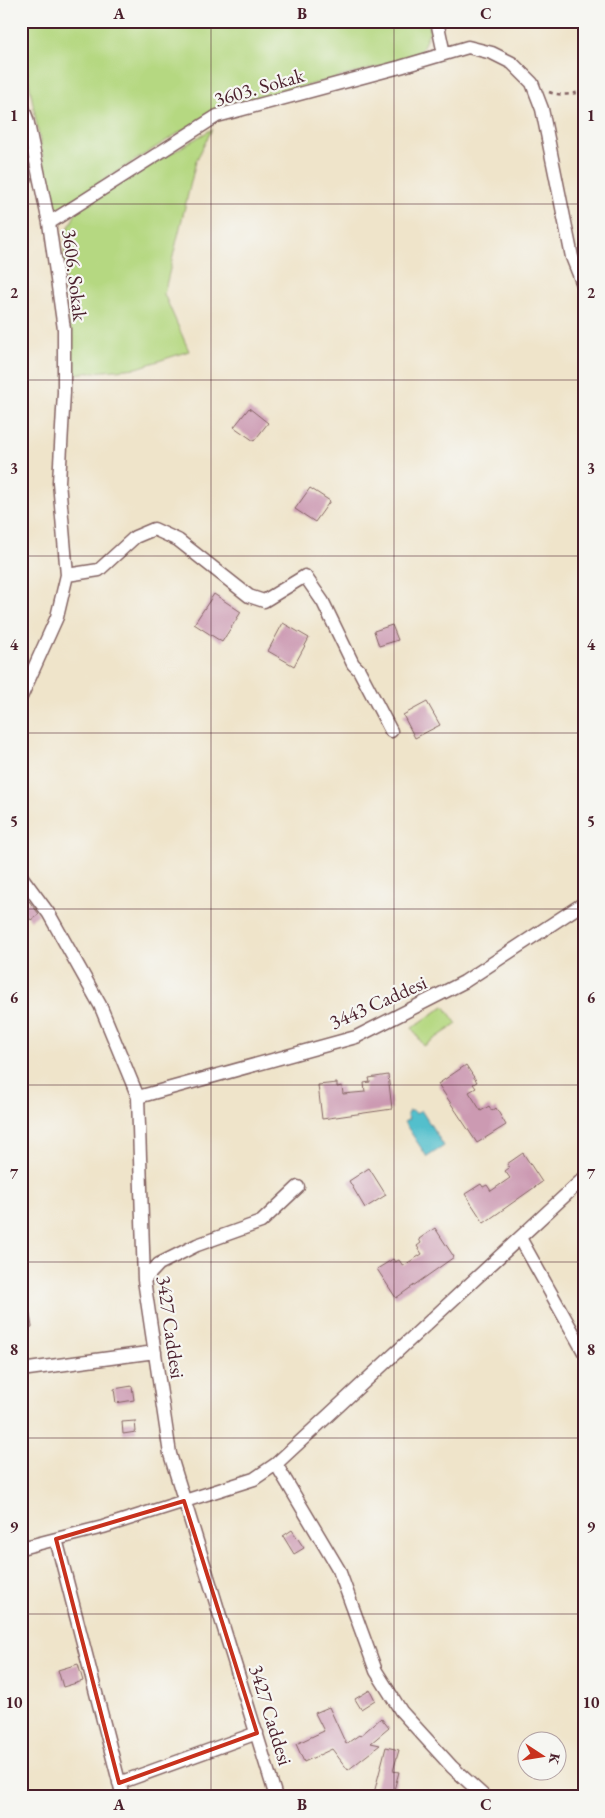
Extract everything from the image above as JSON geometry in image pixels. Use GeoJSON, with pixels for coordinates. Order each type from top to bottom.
{"type":"FeatureCollection","features":[{"type":"Feature","properties":{"kind":"street"},"geometry":{"type":"LineString","coordinates":[[437,21],[444,54]]}},
{"type":"Feature","properties":{"kind":"street","name":"3603. Sokak"},"geometry":{"type":"LineString","coordinates":[[49,223],[218,116],[468,47],[492,53],[512,63],[532,84]]}},
{"type":"Feature","properties":{"kind":"street"},"geometry":{"type":"LineString","coordinates":[[532,84],[542,110],[572,257],[584,287]]}},
{"type":"Feature","properties":{"kind":"street","name":"3606. Sokak"},"geometry":{"type":"LineString","coordinates":[[21,102],[27,119],[49,223],[64,330],[64,392],[59,482],[67,575],[57,617],[21,697]]}},
{"type":"Feature","properties":{"kind":"street"},"geometry":{"type":"LineString","coordinates":[[67,575],[99,570],[135,537],[154,529],[178,540],[249,596],[264,602],[305,576],[323,602],[353,664],[359,670],[391,732]]}},
{"type":"Feature","properties":{"kind":"street","name":"3427 Caddesi"},"geometry":{"type":"LineString","coordinates":[[21,876],[49,914],[100,1005],[138,1097],[144,1280],[170,1454],[276,1797]]}},
{"type":"Feature","properties":{"kind":"street","name":"3443 Caddesi"},"geometry":{"type":"LineString","coordinates":[[138,1097],[356,1037],[464,982],[584,903]]}},
{"type":"Feature","properties":{"kind":"street"},"geometry":{"type":"LineString","coordinates":[[21,1548],[103,1527],[254,1479],[276,1464],[353,1394],[430,1319],[584,1178]]}},
{"type":"Feature","properties":{"kind":"street"},"geometry":{"type":"LineString","coordinates":[[144,1280],[159,1264],[198,1245],[262,1222],[298,1187]]}},
{"type":"Feature","properties":{"kind":"street"},"geometry":{"type":"LineString","coordinates":[[520,1238],[584,1352]]}},
{"type":"Feature","properties":{"kind":"street"},"geometry":{"type":"LineString","coordinates":[[21,1370],[155,1352]]}},
{"type":"Feature","properties":{"kind":"street"},"geometry":{"type":"LineString","coordinates":[[276,1464],[339,1570],[376,1672],[401,1711],[452,1767],[485,1797]]}},
{"type":"Feature","properties":{"kind":"street"},"geometry":{"type":"LineString","coordinates":[[56,1539],[123,1797]]}},
{"type":"Feature","properties":{"kind":"street"},"geometry":{"type":"LineString","coordinates":[[119,1783],[256,1733]]}},
{"type":"Feature","properties":{"kind":"path"},"geometry":{"type":"LineString","coordinates":[[532,84],[552,94],[576,94],[584,90]]}},
{"type":"Feature","properties":{"kind":"highlighted area"},"geometry":{"type":"Polygon","coordinates":[[[184,1501],[257,1733],[119,1783],[56,1539],[184,1501]]]}},
{"type":"Feature","properties":{"kind":"green space"},"geometry":{"type":"Polygon","coordinates":[[[21,21],[428,21],[430,30],[419,56],[215,110],[53,212],[21,39],[21,21]]]}},
{"type":"Feature","properties":{"kind":"green space"},"geometry":{"type":"Polygon","coordinates":[[[212,129],[196,161],[164,294],[189,351],[137,368],[72,374],[69,308],[63,260],[68,229],[78,209],[212,129]]]}},
{"type":"Feature","properties":{"kind":"green space"},"geometry":{"type":"Polygon","coordinates":[[[444,1006],[457,1024],[424,1046],[412,1028],[444,1006]]]}},
{"type":"Feature","properties":{"kind":"water"},"geometry":{"type":"Polygon","coordinates":[[[421,1110],[444,1146],[427,1157],[404,1122],[409,1119],[407,1114],[409,1111],[414,1111],[416,1114],[421,1110]]]}},
{"type":"Feature","properties":{"kind":"building"},"geometry":{"type":"Polygon","coordinates":[[[249,408],[268,423],[254,441],[234,427],[249,408]]]}},
{"type":"Feature","properties":{"kind":"building"},"geometry":{"type":"Polygon","coordinates":[[[310,488],[330,501],[315,522],[295,509],[310,488]]]}},
{"type":"Feature","properties":{"kind":"building"},"geometry":{"type":"Polygon","coordinates":[[[214,594],[241,612],[222,642],[194,624],[214,594]]]}},
{"type":"Feature","properties":{"kind":"building"},"geometry":{"type":"Polygon","coordinates":[[[283,623],[309,638],[294,666],[268,651],[283,623]]]}},
{"type":"Feature","properties":{"kind":"building"},"geometry":{"type":"Polygon","coordinates":[[[392,625],[398,640],[379,646],[374,631],[392,625]]]}},
{"type":"Feature","properties":{"kind":"building"},"geometry":{"type":"Polygon","coordinates":[[[427,702],[440,725],[415,738],[403,715],[427,702]]]}},
{"type":"Feature","properties":{"kind":"building"},"geometry":{"type":"Polygon","coordinates":[[[29,901],[39,914],[31,920],[21,907],[29,901]]]}},
{"type":"Feature","properties":{"kind":"building"},"geometry":{"type":"Polygon","coordinates":[[[466,1065],[477,1082],[473,1084],[476,1088],[469,1092],[481,1111],[489,1106],[492,1111],[496,1108],[506,1125],[477,1143],[438,1084],[466,1065]]]}},
{"type":"Feature","properties":{"kind":"building"},"geometry":{"type":"Polygon","coordinates":[[[388,1075],[392,1109],[322,1119],[318,1085],[337,1083],[337,1087],[342,1086],[343,1094],[365,1092],[364,1083],[370,1082],[369,1078],[388,1075]]]}},
{"type":"Feature","properties":{"kind":"building"},"geometry":{"type":"Polygon","coordinates":[[[523,1153],[542,1182],[484,1223],[465,1194],[481,1184],[483,1187],[487,1185],[491,1191],[510,1178],[505,1171],[509,1168],[507,1164],[523,1153]]]}},
{"type":"Feature","properties":{"kind":"building"},"geometry":{"type":"Polygon","coordinates":[[[369,1168],[386,1195],[365,1208],[349,1181],[369,1168]]]}},
{"type":"Feature","properties":{"kind":"building"},"geometry":{"type":"Polygon","coordinates":[[[435,1228],[454,1257],[396,1298],[377,1269],[393,1259],[395,1262],[399,1260],[403,1266],[422,1254],[417,1246],[421,1243],[419,1239],[435,1228]]]}},
{"type":"Feature","properties":{"kind":"building"},"geometry":{"type":"Polygon","coordinates":[[[21,1297],[27,1297],[32,1327],[21,1329],[21,1297]]]}},
{"type":"Feature","properties":{"kind":"building"},"geometry":{"type":"Polygon","coordinates":[[[132,1386],[134,1400],[116,1403],[114,1389],[132,1386]]]}},
{"type":"Feature","properties":{"kind":"building"},"geometry":{"type":"Polygon","coordinates":[[[135,1421],[136,1432],[123,1434],[122,1422],[135,1421]]]}},
{"type":"Feature","properties":{"kind":"building"},"geometry":{"type":"Polygon","coordinates":[[[292,1530],[304,1548],[294,1554],[283,1536],[292,1530]]]}},
{"type":"Feature","properties":{"kind":"building"},"geometry":{"type":"Polygon","coordinates":[[[78,1664],[83,1681],[63,1687],[58,1670],[78,1664]]]}},
{"type":"Feature","properties":{"kind":"building"},"geometry":{"type":"Polygon","coordinates":[[[370,1690],[375,1700],[361,1709],[355,1699],[370,1690]]]}},
{"type":"Feature","properties":{"kind":"building"},"geometry":{"type":"Polygon","coordinates":[[[329,1707],[346,1744],[360,1736],[381,1718],[389,1728],[371,1743],[380,1745],[348,1770],[332,1749],[304,1762],[296,1744],[324,1731],[315,1713],[329,1707]]]}},
{"type":"Feature","properties":{"kind":"building"},"geometry":{"type":"Polygon","coordinates":[[[386,1747],[399,1750],[393,1771],[399,1772],[392,1797],[373,1797],[386,1747]]]}}]}
